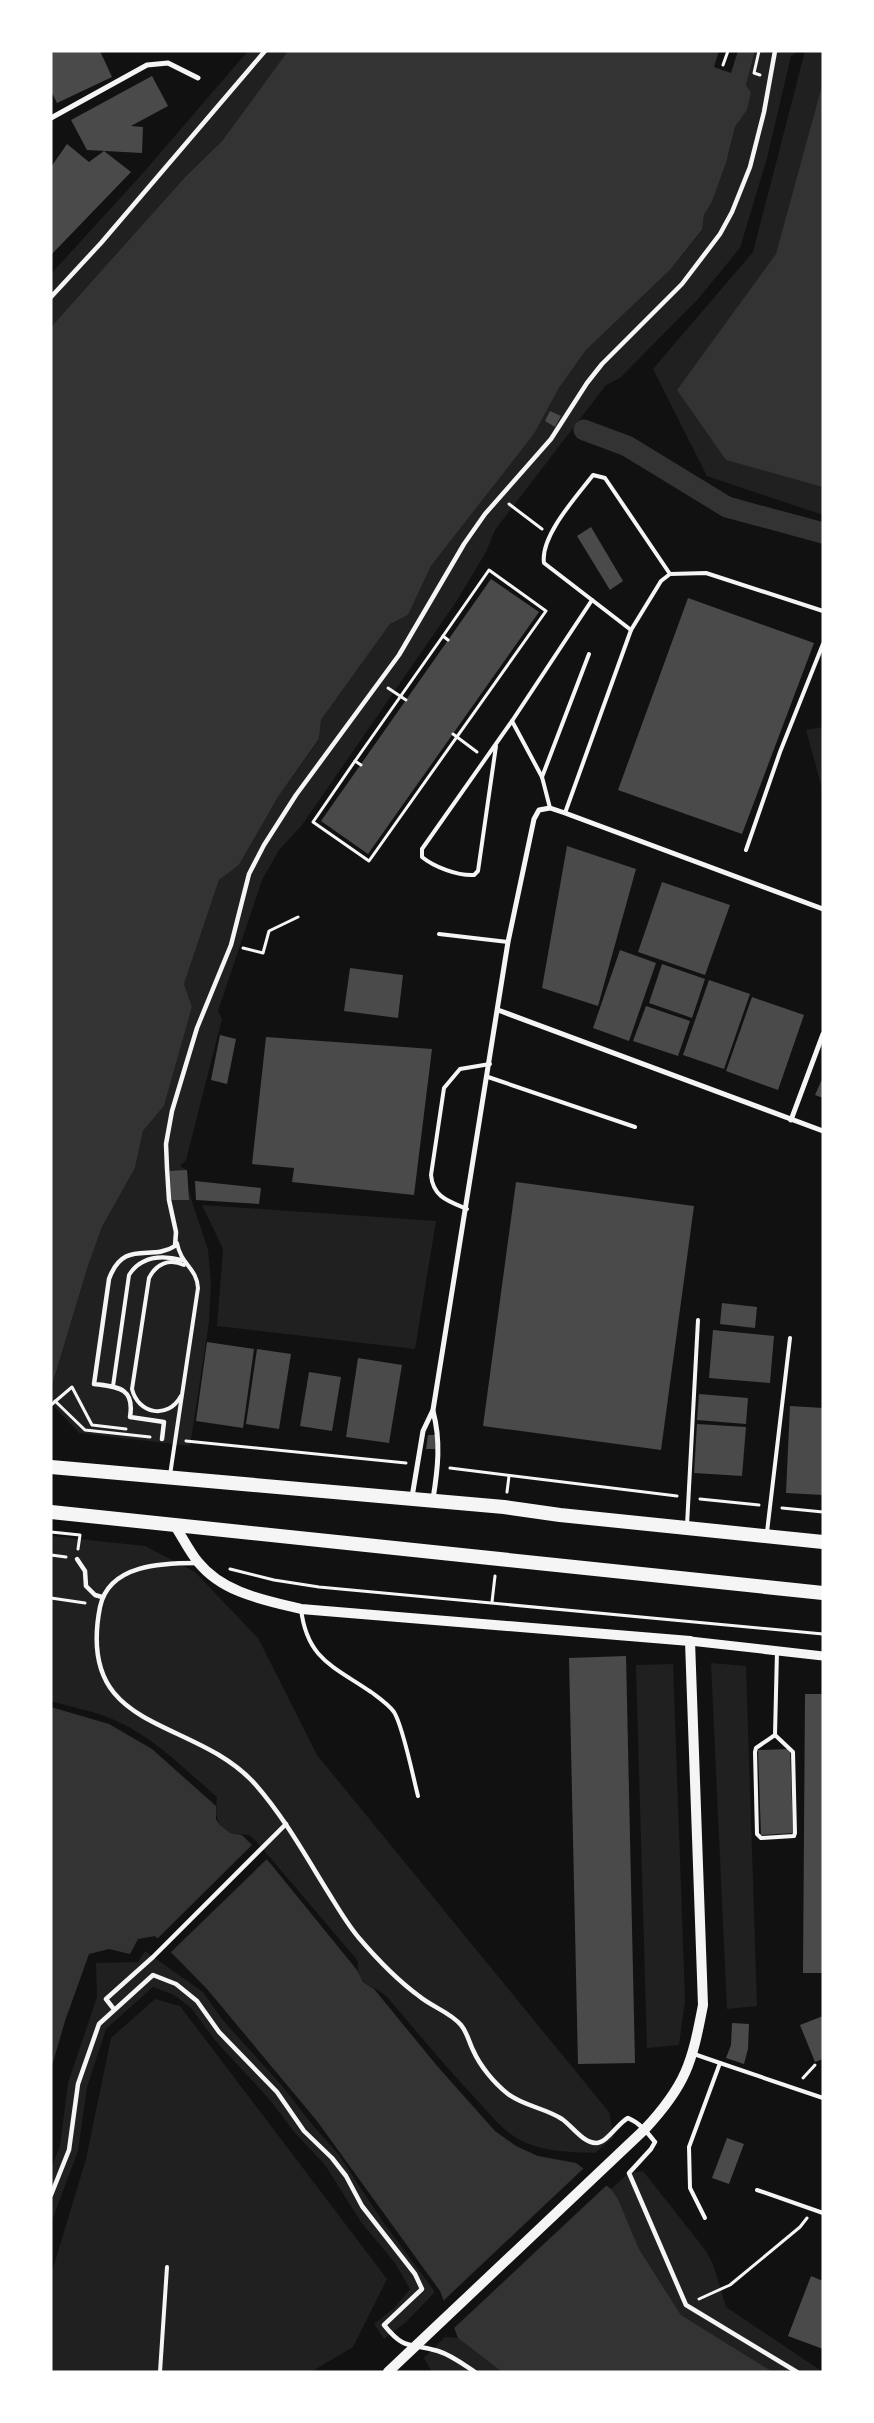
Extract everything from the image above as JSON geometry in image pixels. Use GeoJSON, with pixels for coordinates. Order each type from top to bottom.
{"type":"FeatureCollection","features":[{"type":"Feature","properties":{"kind":"highway"},"geometry":{"type":"LineString","coordinates":[[54,1467],[433,1500],[823,1542]]}},
{"type":"Feature","properties":{"kind":"highway"},"geometry":{"type":"LineString","coordinates":[[51,1512],[355,1546],[497,1558],[823,1593]]}},
{"type":"Feature","properties":{"kind":"main road"},"geometry":{"type":"LineString","coordinates":[[175,1526],[199,1563],[230,1588],[246,1595],[301,1609],[690,1641],[703,2005],[694,2054],[680,2087],[634,2140],[436,2326],[393,2371]]}},
{"type":"Feature","properties":{"kind":"street"},"geometry":{"type":"LineString","coordinates":[[51,297],[107,236],[265,51]]}},
{"type":"Feature","properties":{"kind":"street"},"geometry":{"type":"LineString","coordinates":[[163,1436],[164,1422],[130,1417],[132,1406],[127,1395],[120,1387],[94,1384],[111,1272],[128,1256],[142,1251],[161,1252],[170,1250],[175,1246],[176,1241],[167,1177],[166,1144],[169,1126],[197,1028],[231,945],[249,874],[264,845],[296,795],[380,682],[416,628],[464,544],[486,514],[501,499],[551,439],[587,383],[602,364],[682,284],[720,234],[732,212],[752,159],[770,86],[775,51]]}},
{"type":"Feature","properties":{"kind":"street"},"geometry":{"type":"LineString","coordinates":[[51,118],[148,64],[168,63],[198,78]]}},
{"type":"Feature","properties":{"kind":"street"},"geometry":{"type":"LineString","coordinates":[[412,1498],[423,1431],[433,1410],[467,1209],[508,942],[534,819],[539,810],[550,808],[566,813],[823,909]]}},
{"type":"Feature","properties":{"kind":"street"},"geometry":{"type":"LineString","coordinates":[[498,1010],[823,1131]]}},
{"type":"Feature","properties":{"kind":"street"},"geometry":{"type":"LineString","coordinates":[[791,1120],[823,1034]]}},
{"type":"Feature","properties":{"kind":"street"},"geometry":{"type":"LineString","coordinates":[[433,1410],[438,1431],[438,1467],[433,1500]]}},
{"type":"Feature","properties":{"kind":"street"},"geometry":{"type":"LineString","coordinates":[[77,1559],[85,1571],[86,1586],[89,1591],[102,1597]]}},
{"type":"Feature","properties":{"kind":"street"},"geometry":{"type":"LineString","coordinates":[[199,1563],[163,1563],[140,1567],[114,1583],[102,1597],[95,1652],[108,1684],[122,1702],[139,1716],[193,1740],[230,1762],[256,1785],[286,1824],[356,1935],[400,1980],[420,1997],[452,2016],[461,2025],[485,2069],[507,2094],[562,2119],[587,2140],[594,2143],[602,2142],[628,2118],[636,2121],[655,2142],[652,2149],[629,2173],[686,2304],[797,2372]]}},
{"type":"Feature","properties":{"kind":"street"},"geometry":{"type":"LineString","coordinates":[[690,1641],[823,1656]]}},
{"type":"Feature","properties":{"kind":"street"},"geometry":{"type":"LineString","coordinates":[[113,2008],[106,1999],[153,1957],[286,1824]]}},
{"type":"Feature","properties":{"kind":"street"},"geometry":{"type":"LineString","coordinates":[[51,2195],[69,2150],[78,2084],[99,2024],[113,2008],[153,1975],[176,1984],[197,2001],[219,2032],[277,2092],[304,2131],[332,2158],[346,2176],[362,2206],[415,2274],[422,2289],[384,2325],[396,2340],[416,2348],[436,2350],[454,2358],[475,2372]]}},
{"type":"Feature","properties":{"kind":"lane"},"geometry":{"type":"LineString","coordinates":[[631,630],[544,563],[542,555],[551,535],[593,475],[605,478],[670,574]]}},
{"type":"Feature","properties":{"kind":"lane"},"geometry":{"type":"LineString","coordinates":[[566,813],[631,630],[661,581],[670,574],[706,573],[823,611]]}},
{"type":"Feature","properties":{"kind":"lane"},"geometry":{"type":"LineString","coordinates":[[496,746],[478,871],[474,875],[467,875],[429,863],[422,857],[422,849],[496,746],[592,600]]}},
{"type":"Feature","properties":{"kind":"lane"},"geometry":{"type":"LineString","coordinates":[[746,850],[780,752],[823,644]]}},
{"type":"Feature","properties":{"kind":"lane"},"geometry":{"type":"LineString","coordinates":[[542,777],[589,654]]}},
{"type":"Feature","properties":{"kind":"lane"},"geometry":{"type":"LineString","coordinates":[[512,721],[542,777],[550,808]]}},
{"type":"Feature","properties":{"kind":"lane"},"geometry":{"type":"LineString","coordinates":[[438,934],[508,942]]}},
{"type":"Feature","properties":{"kind":"lane"},"geometry":{"type":"LineString","coordinates":[[467,1209],[444,1200],[437,1194],[432,1185],[431,1175],[444,1088],[460,1069],[490,1064]]}},
{"type":"Feature","properties":{"kind":"lane"},"geometry":{"type":"LineString","coordinates":[[488,1077],[635,1127]]}},
{"type":"Feature","properties":{"kind":"lane"},"geometry":{"type":"LineString","coordinates":[[169,1476],[198,1288],[192,1270],[182,1260],[176,1241]]}},
{"type":"Feature","properties":{"kind":"lane"},"geometry":{"type":"LineString","coordinates":[[112,1386],[129,1275],[137,1266],[149,1259],[168,1257],[182,1260]]}},
{"type":"Feature","properties":{"kind":"lane"},"geometry":{"type":"LineString","coordinates":[[183,1386],[180,1398],[174,1405],[157,1412],[145,1409],[138,1403],[132,1389],[149,1278],[158,1266],[166,1262],[180,1262],[192,1270]]}},
{"type":"Feature","properties":{"kind":"lane"},"geometry":{"type":"LineString","coordinates":[[687,1528],[698,1320]]}},
{"type":"Feature","properties":{"kind":"lane"},"geometry":{"type":"LineString","coordinates":[[766,1537],[790,1338]]}},
{"type":"Feature","properties":{"kind":"lane"},"geometry":{"type":"LineString","coordinates":[[301,1609],[306,1635],[318,1656],[383,1701],[394,1712],[418,1796]]}},
{"type":"Feature","properties":{"kind":"lane"},"geometry":{"type":"LineString","coordinates":[[776,1735],[777,1651]]}},
{"type":"Feature","properties":{"kind":"lane"},"geometry":{"type":"LineString","coordinates":[[776,1735],[792,1748],[794,1752],[795,1834],[794,1836],[761,1838],[757,1834],[754,1752],[756,1748],[776,1735]]}},
{"type":"Feature","properties":{"kind":"lane"},"geometry":{"type":"LineString","coordinates":[[694,2054],[823,2098]]}},
{"type":"Feature","properties":{"kind":"lane"},"geometry":{"type":"LineString","coordinates":[[705,2218],[690,2188],[689,2147],[720,2063]]}},
{"type":"Feature","properties":{"kind":"lane"},"geometry":{"type":"LineString","coordinates":[[757,2190],[823,2213]]}},
{"type":"Feature","properties":{"kind":"lane"},"geometry":{"type":"LineString","coordinates":[[160,2372],[167,2267]]}},
{"type":"Feature","properties":{"kind":"path"},"geometry":{"type":"LineString","coordinates":[[723,65],[728,51]]}},
{"type":"Feature","properties":{"kind":"path"},"geometry":{"type":"LineString","coordinates":[[754,73],[759,51]]}},
{"type":"Feature","properties":{"kind":"path"},"geometry":{"type":"LineString","coordinates":[[501,499],[551,535]]}},
{"type":"Feature","properties":{"kind":"path"},"geometry":{"type":"LineString","coordinates":[[489,570],[546,611],[501,675],[410,799],[369,861],[313,822],[489,570]]}},
{"type":"Feature","properties":{"kind":"path"},"geometry":{"type":"LineString","coordinates":[[443,636],[448,640]]}},
{"type":"Feature","properties":{"kind":"path"},"geometry":{"type":"LineString","coordinates":[[496,672],[501,675]]}},
{"type":"Feature","properties":{"kind":"path"},"geometry":{"type":"LineString","coordinates":[[380,682],[406,700]]}},
{"type":"Feature","properties":{"kind":"path"},"geometry":{"type":"LineString","coordinates":[[455,736],[486,759]]}},
{"type":"Feature","properties":{"kind":"path"},"geometry":{"type":"LineString","coordinates":[[355,761],[360,765]]}},
{"type":"Feature","properties":{"kind":"path"},"geometry":{"type":"LineString","coordinates":[[231,945],[262,953],[269,931],[298,917]]}},
{"type":"Feature","properties":{"kind":"path"},"geometry":{"type":"LineString","coordinates":[[51,1404],[72,1387],[92,1425],[163,1436]]}},
{"type":"Feature","properties":{"kind":"path"},"geometry":{"type":"LineString","coordinates":[[55,1401],[85,1430],[163,1436]]}},
{"type":"Feature","properties":{"kind":"path"},"geometry":{"type":"LineString","coordinates":[[176,1440],[417,1464]]}},
{"type":"Feature","properties":{"kind":"path"},"geometry":{"type":"LineString","coordinates":[[438,1467],[823,1512]]}},
{"type":"Feature","properties":{"kind":"path"},"geometry":{"type":"LineString","coordinates":[[51,1532],[80,1535]]}},
{"type":"Feature","properties":{"kind":"path"},"geometry":{"type":"LineString","coordinates":[[492,1602],[497,1558]]}},
{"type":"Feature","properties":{"kind":"path"},"geometry":{"type":"LineString","coordinates":[[250,1572],[274,1580],[319,1587],[823,1634]]}},
{"type":"Feature","properties":{"kind":"path"},"geometry":{"type":"LineString","coordinates":[[51,1598],[100,1605]]}},
{"type":"Feature","properties":{"kind":"path"},"geometry":{"type":"LineString","coordinates":[[800,2081],[815,2065]]}},
{"type":"Feature","properties":{"kind":"path"},"geometry":{"type":"LineString","coordinates":[[686,2304],[730,2285],[800,2227],[814,2210]]}},
{"type":"Feature","properties":{"kind":"shaded area"},"geometry":{"type":"Polygon","coordinates":[[[248,51],[288,51],[222,141],[186,176],[51,327],[51,274],[143,173],[248,51]]]}},
{"type":"Feature","properties":{"kind":"shaded area"},"geometry":{"type":"Polygon","coordinates":[[[288,51],[755,51],[746,85],[751,93],[747,110],[735,127],[726,163],[712,202],[704,215],[702,230],[670,270],[586,350],[559,388],[534,434],[431,566],[408,615],[390,624],[321,720],[319,739],[278,797],[239,865],[219,880],[184,984],[192,1007],[164,1106],[143,1131],[135,1168],[102,1227],[88,1266],[51,1389],[51,327],[186,176],[222,141],[288,51]]]}},
{"type":"Feature","properties":{"kind":"shaded area"},"geometry":{"type":"Polygon","coordinates":[[[755,51],[799,51],[791,56],[767,158],[740,248],[698,299],[620,378],[606,385],[495,530],[486,552],[456,602],[302,825],[279,850],[262,880],[218,1011],[222,1019],[186,1160],[180,1166],[187,1170],[189,1192],[208,1250],[211,1282],[209,1322],[190,1446],[79,1433],[51,1403],[51,1390],[88,1266],[102,1227],[135,1168],[143,1131],[164,1106],[192,1007],[184,984],[219,880],[239,865],[278,797],[319,740],[321,720],[390,624],[408,615],[431,566],[534,434],[559,388],[586,350],[670,270],[702,231],[704,215],[712,202],[726,163],[735,127],[747,110],[751,94],[746,85],[755,51]]]}},
{"type":"Feature","properties":{"kind":"shaded area"},"geometry":{"type":"Polygon","coordinates":[[[805,51],[823,51],[823,515],[707,476],[653,369],[753,252],[805,51]]]}},
{"type":"Feature","properties":{"kind":"shaded area"},"geometry":{"type":"Polygon","coordinates":[[[823,82],[823,487],[726,460],[677,390],[776,254],[823,82]]]}},
{"type":"Feature","properties":{"kind":"shaded area"},"geometry":{"type":"Polygon","coordinates":[[[823,727],[823,792],[806,730],[823,727]]]}},
{"type":"Feature","properties":{"kind":"shaded area"},"geometry":{"type":"Polygon","coordinates":[[[202,1205],[436,1221],[415,1349],[217,1326],[223,1249],[202,1205]]]}},
{"type":"Feature","properties":{"kind":"shaded area"},"geometry":{"type":"Polygon","coordinates":[[[51,1536],[145,1546],[195,1572],[258,1638],[317,1755],[609,2112],[614,2137],[595,2153],[557,2151],[529,2144],[502,2127],[453,2074],[388,1998],[363,1981],[358,1970],[358,1961],[256,1841],[249,1835],[230,1833],[219,1824],[216,1813],[217,1797],[165,1752],[138,1732],[100,1715],[51,1701],[51,1536]]]}},
{"type":"Feature","properties":{"kind":"shaded area"},"geometry":{"type":"Polygon","coordinates":[[[711,1663],[746,1666],[757,2006],[727,2009],[711,1663]]]}},
{"type":"Feature","properties":{"kind":"shaded area"},"geometry":{"type":"Polygon","coordinates":[[[673,1664],[685,2001],[679,2045],[647,2048],[636,1665],[673,1664]]]}},
{"type":"Feature","properties":{"kind":"shaded area"},"geometry":{"type":"Polygon","coordinates":[[[51,1707],[109,1724],[152,1749],[216,1806],[216,1819],[219,1824],[230,1833],[242,1835],[270,1863],[357,1970],[363,1982],[374,1989],[438,2067],[495,2131],[516,2146],[538,2156],[576,2163],[611,2189],[618,2199],[639,2249],[681,2315],[773,2372],[502,2372],[458,2338],[440,2291],[317,2121],[207,1989],[155,1936],[138,1939],[130,1954],[109,1949],[89,1954],[65,2021],[51,2069],[51,1707]]]}},
{"type":"Feature","properties":{"kind":"shaded area"},"geometry":{"type":"Polygon","coordinates":[[[145,1951],[203,1992],[222,2019],[283,2087],[339,2155],[381,2219],[435,2292],[406,2322],[384,2339],[374,2324],[394,2308],[410,2289],[395,2263],[361,2222],[325,2165],[295,2133],[270,2100],[214,2039],[191,2008],[174,1995],[153,1987],[106,2029],[87,2087],[78,2151],[51,2223],[51,2169],[60,2146],[68,2083],[97,1997],[96,1963],[138,1962],[145,1951]]]}},
{"type":"Feature","properties":{"kind":"shaded area"},"geometry":{"type":"Polygon","coordinates":[[[155,1999],[180,2006],[387,2279],[353,2347],[311,2372],[51,2372],[51,2275],[86,2159],[111,2038],[155,1999]]]}},
{"type":"Feature","properties":{"kind":"shaded area"},"geometry":{"type":"Polygon","coordinates":[[[643,2171],[706,2251],[713,2264],[726,2307],[823,2372],[773,2372],[681,2315],[639,2249],[618,2199],[611,2189],[629,2173],[643,2171]]]}},
{"type":"Feature","properties":{"kind":"shaded area"},"geometry":{"type":"Polygon","coordinates":[[[445,2337],[458,2338],[502,2372],[432,2372],[424,2358],[445,2337]]]}},
{"type":"Feature","properties":{"kind":"pier"},"geometry":{"type":"Polygon","coordinates":[[[719,51],[738,51],[731,73],[714,67],[719,51]]]}},
{"type":"Feature","properties":{"kind":"pier"},"geometry":{"type":"Polygon","coordinates":[[[254,1843],[268,1858],[169,1954],[156,1940],[254,1843]]]}},
{"type":"Feature","properties":{"kind":"pier"},"geometry":{"type":"Polygon","coordinates":[[[585,2167],[608,2184],[452,2330],[442,2302],[585,2167]]]}},
{"type":"Feature","properties":{"kind":"building"},"geometry":{"type":"Polygon","coordinates":[[[51,51],[100,51],[112,77],[57,103],[51,91],[51,51]]]}},
{"type":"Feature","properties":{"kind":"building"},"geometry":{"type":"Polygon","coordinates":[[[152,76],[168,106],[131,126],[143,127],[142,153],[87,150],[71,120],[152,76]]]}},
{"type":"Feature","properties":{"kind":"building"},"geometry":{"type":"Polygon","coordinates":[[[67,144],[89,162],[104,151],[131,172],[51,255],[51,167],[67,144]]]}},
{"type":"Feature","properties":{"kind":"building"},"geometry":{"type":"Polygon","coordinates":[[[550,411],[561,416],[555,427],[545,421],[550,411]]]}},
{"type":"Feature","properties":{"kind":"building"},"geometry":{"type":"Polygon","coordinates":[[[591,527],[623,581],[610,590],[577,536],[591,527]]]}},
{"type":"Feature","properties":{"kind":"building"},"geometry":{"type":"Polygon","coordinates":[[[491,579],[539,612],[368,854],[321,821],[491,579]]]}},
{"type":"Feature","properties":{"kind":"building"},"geometry":{"type":"Polygon","coordinates":[[[688,598],[814,643],[742,834],[618,790],[688,598]]]}},
{"type":"Feature","properties":{"kind":"building"},"geometry":{"type":"Polygon","coordinates":[[[567,846],[636,869],[598,1006],[542,988],[567,846]]]}},
{"type":"Feature","properties":{"kind":"building"},"geometry":{"type":"Polygon","coordinates":[[[662,882],[730,905],[705,975],[638,952],[662,882]]]}},
{"type":"Feature","properties":{"kind":"building"},"geometry":{"type":"Polygon","coordinates":[[[620,950],[656,963],[629,1041],[593,1028],[620,950]]]}},
{"type":"Feature","properties":{"kind":"building"},"geometry":{"type":"Polygon","coordinates":[[[662,964],[705,979],[692,1018],[649,1003],[662,964]]]}},
{"type":"Feature","properties":{"kind":"building"},"geometry":{"type":"Polygon","coordinates":[[[350,968],[403,975],[398,1018],[344,1011],[350,968]]]}},
{"type":"Feature","properties":{"kind":"building"},"geometry":{"type":"Polygon","coordinates":[[[709,980],[750,994],[724,1069],[683,1055],[709,980]]]}},
{"type":"Feature","properties":{"kind":"building"},"geometry":{"type":"Polygon","coordinates":[[[752,997],[804,1015],[778,1090],[726,1071],[752,997]]]}},
{"type":"Feature","properties":{"kind":"building"},"geometry":{"type":"Polygon","coordinates":[[[646,1006],[690,1021],[678,1056],[633,1041],[646,1006]]]}},
{"type":"Feature","properties":{"kind":"building"},"geometry":{"type":"Polygon","coordinates":[[[220,1035],[236,1039],[227,1084],[211,1080],[220,1035]]]}},
{"type":"Feature","properties":{"kind":"building"},"geometry":{"type":"Polygon","coordinates":[[[266,1037],[432,1049],[414,1195],[292,1182],[294,1168],[252,1164],[266,1037]]]}},
{"type":"Feature","properties":{"kind":"building"},"geometry":{"type":"Polygon","coordinates":[[[823,1077],[823,1098],[815,1095],[823,1077]]]}},
{"type":"Feature","properties":{"kind":"building"},"geometry":{"type":"Polygon","coordinates":[[[187,1170],[189,1200],[171,1200],[170,1171],[187,1170]]]}},
{"type":"Feature","properties":{"kind":"building"},"geometry":{"type":"Polygon","coordinates":[[[195,1181],[261,1188],[259,1204],[196,1200],[195,1181]]]}},
{"type":"Feature","properties":{"kind":"building"},"geometry":{"type":"Polygon","coordinates":[[[516,1182],[694,1206],[661,1450],[483,1426],[516,1182]]]}},
{"type":"Feature","properties":{"kind":"building"},"geometry":{"type":"Polygon","coordinates":[[[722,1303],[757,1307],[755,1328],[720,1324],[722,1303]]]}},
{"type":"Feature","properties":{"kind":"building"},"geometry":{"type":"Polygon","coordinates":[[[713,1330],[774,1336],[770,1383],[709,1378],[713,1330]]]}},
{"type":"Feature","properties":{"kind":"building"},"geometry":{"type":"Polygon","coordinates":[[[207,1342],[254,1349],[243,1428],[196,1421],[207,1342]]]}},
{"type":"Feature","properties":{"kind":"building"},"geometry":{"type":"Polygon","coordinates":[[[257,1349],[291,1354],[279,1429],[246,1424],[257,1349]]]}},
{"type":"Feature","properties":{"kind":"building"},"geometry":{"type":"Polygon","coordinates":[[[358,1358],[402,1365],[389,1443],[346,1437],[358,1358]]]}},
{"type":"Feature","properties":{"kind":"building"},"geometry":{"type":"Polygon","coordinates":[[[309,1372],[341,1377],[332,1431],[300,1426],[309,1372]]]}},
{"type":"Feature","properties":{"kind":"building"},"geometry":{"type":"Polygon","coordinates":[[[699,1394],[748,1398],[746,1424],[697,1420],[699,1394]]]}},
{"type":"Feature","properties":{"kind":"building"},"geometry":{"type":"Polygon","coordinates":[[[790,1406],[823,1408],[823,1495],[786,1493],[790,1406]]]}},
{"type":"Feature","properties":{"kind":"building"},"geometry":{"type":"Polygon","coordinates":[[[697,1424],[746,1427],[742,1476],[694,1473],[697,1424]]]}},
{"type":"Feature","properties":{"kind":"building"},"geometry":{"type":"Polygon","coordinates":[[[428,1435],[437,1435],[435,1449],[426,1449],[428,1435]]]}},
{"type":"Feature","properties":{"kind":"building"},"geometry":{"type":"Polygon","coordinates":[[[626,1656],[635,2063],[578,2064],[569,1658],[626,1656]]]}},
{"type":"Feature","properties":{"kind":"building"},"geometry":{"type":"Polygon","coordinates":[[[805,1694],[823,1694],[823,1973],[803,1973],[805,1694]]]}},
{"type":"Feature","properties":{"kind":"building"},"geometry":{"type":"Polygon","coordinates":[[[790,1749],[793,1833],[761,1835],[758,1750],[790,1749]]]}},
{"type":"Feature","properties":{"kind":"building"},"geometry":{"type":"Polygon","coordinates":[[[823,2016],[823,2059],[815,2062],[800,2025],[823,2016]]]}},
{"type":"Feature","properties":{"kind":"building"},"geometry":{"type":"Polygon","coordinates":[[[732,2023],[749,2024],[748,2049],[744,2064],[726,2058],[731,2045],[732,2023]]]}},
{"type":"Feature","properties":{"kind":"building"},"geometry":{"type":"Polygon","coordinates":[[[727,2138],[744,2144],[729,2184],[712,2178],[727,2138]]]}},
{"type":"Feature","properties":{"kind":"building"},"geometry":{"type":"Polygon","coordinates":[[[811,2276],[823,2281],[823,2349],[788,2336],[811,2276]]]}},
{"type":"Feature","properties":{"kind":"waterway"},"geometry":{"type":"LineString","coordinates":[[584,430],[627,446],[727,507],[823,533]]}}]}
